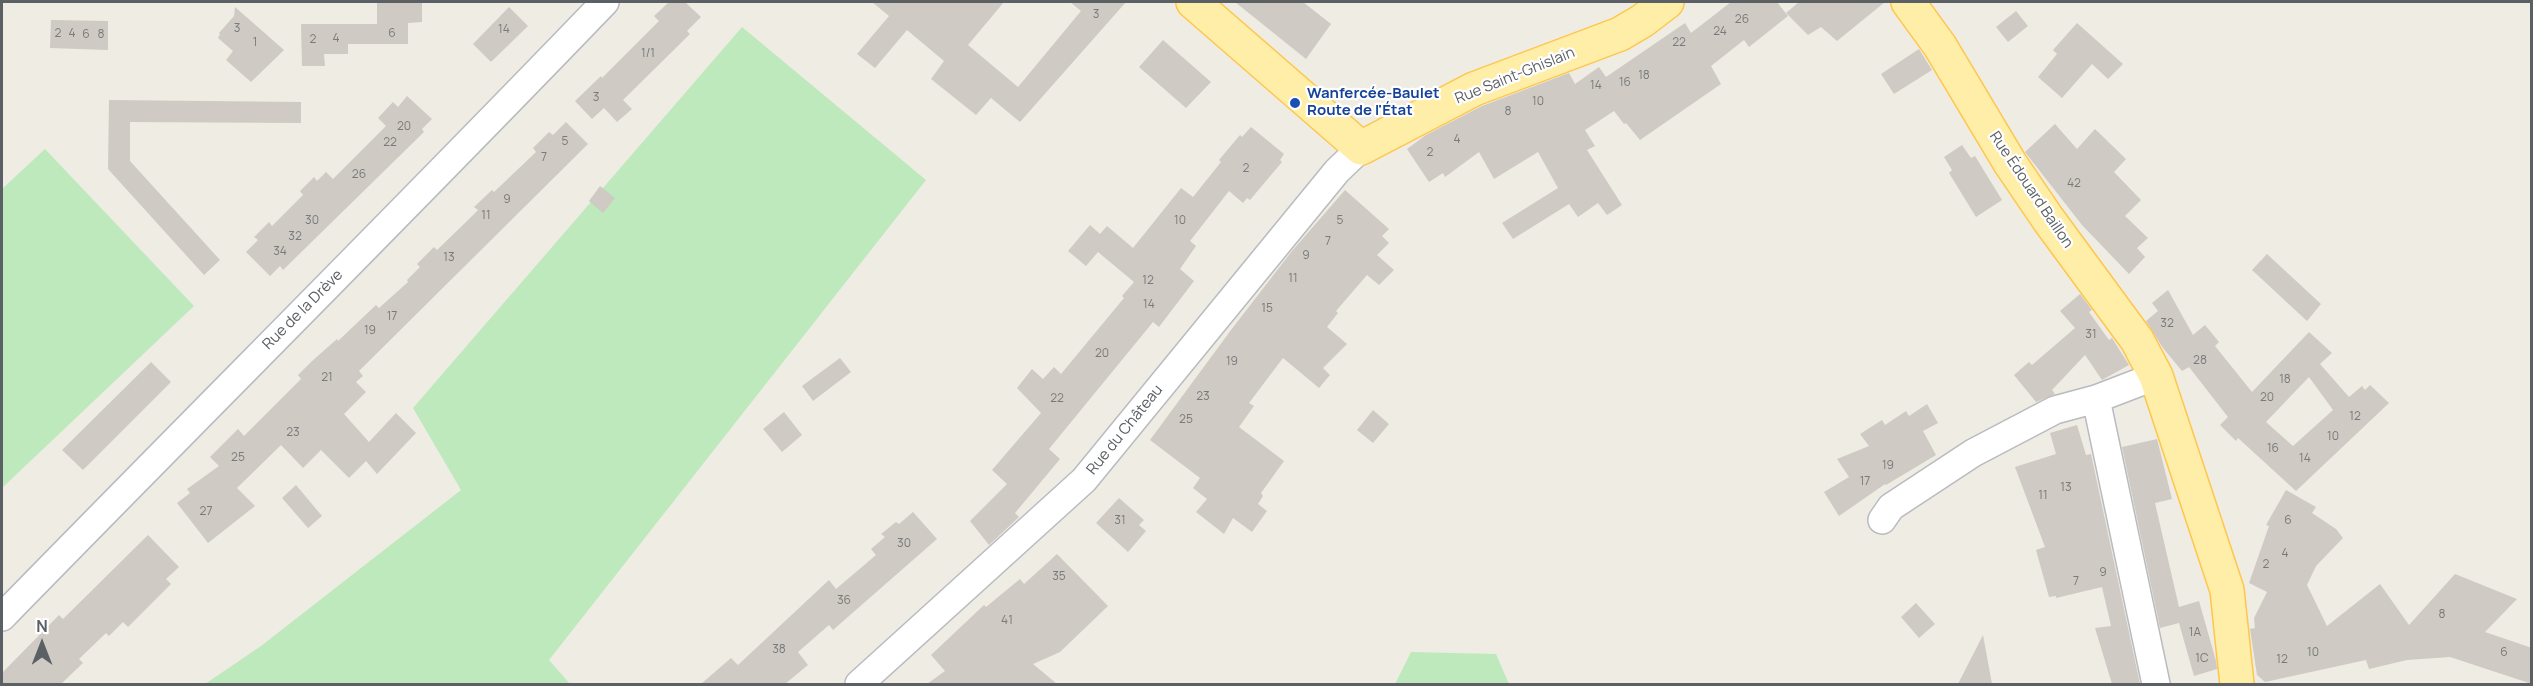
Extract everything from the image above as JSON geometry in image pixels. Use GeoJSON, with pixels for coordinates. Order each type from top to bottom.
{"type":"FeatureCollection","features":[{"type":"Feature","properties":{"kind":"main road"},"geometry":{"type":"LineString","coordinates":[[1193,2],[1361,148]]}},
{"type":"Feature","properties":{"kind":"main road","name":"Rue Saint-Ghislain"},"geometry":{"type":"LineString","coordinates":[[1361,148],[1474,89],[1620,34],[1667,2]]}},
{"type":"Feature","properties":{"kind":"main road","name":"Rue Édouard Baillon"},"geometry":{"type":"LineString","coordinates":[[1908,2],[1940,46],[2010,163],[2048,219],[2138,340],[2156,376],[2227,590],[2237,684]]}},
{"type":"Feature","properties":{"kind":"street","name":"Rue de la Drève"},"geometry":{"type":"LineString","coordinates":[[2,618],[605,2]]}},
{"type":"Feature","properties":{"kind":"street","name":"Rue du Château"},"geometry":{"type":"LineString","coordinates":[[859,684],[1084,480],[1336,171],[1361,148]]}},
{"type":"Feature","properties":{"kind":"street"},"geometry":{"type":"LineString","coordinates":[[1882,520],[1891,507],[1973,453],[2055,411],[2096,399],[2156,376]]}},
{"type":"Feature","properties":{"kind":"street"},"geometry":{"type":"LineString","coordinates":[[2096,399],[2156,684]]}},
{"type":"Feature","properties":{"kind":"green space"},"geometry":{"type":"Polygon","coordinates":[[[742,27],[926,180],[549,660],[570,684],[205,684],[261,646],[461,490],[413,408],[742,27]]]}},
{"type":"Feature","properties":{"kind":"green space"},"geometry":{"type":"Polygon","coordinates":[[[45,149],[194,306],[2,488],[2,189],[45,149]]]}},
{"type":"Feature","properties":{"kind":"green space"},"geometry":{"type":"Polygon","coordinates":[[[1411,652],[1496,654],[1509,684],[1395,684],[1411,652]]]}},
{"type":"Feature","properties":{"kind":"building"},"geometry":{"type":"Polygon","coordinates":[[[377,2],[422,2],[422,22],[408,23],[408,44],[348,44],[348,54],[324,54],[325,66],[302,66],[301,24],[377,24],[377,2]]]}},
{"type":"Feature","properties":{"kind":"building"},"geometry":{"type":"Polygon","coordinates":[[[669,2],[685,2],[701,17],[687,31],[690,34],[623,100],[632,109],[617,122],[604,108],[592,119],[575,101],[601,76],[602,78],[659,21],[654,16],[669,2]]]}},
{"type":"Feature","properties":{"kind":"building"},"geometry":{"type":"Polygon","coordinates":[[[872,2],[1004,2],[968,45],[1018,87],[1081,11],[1070,2],[1126,2],[1020,122],[991,98],[976,115],[931,79],[944,61],[907,30],[875,68],[857,54],[889,16],[872,2]]]}},
{"type":"Feature","properties":{"kind":"building"},"geometry":{"type":"Polygon","coordinates":[[[1235,2],[1303,2],[1331,24],[1306,59],[1235,2]]]}},
{"type":"Feature","properties":{"kind":"building"},"geometry":{"type":"Polygon","coordinates":[[[1731,2],[1777,2],[1788,16],[1749,47],[1744,40],[1711,66],[1721,84],[1640,140],[1614,111],[1585,130],[1595,146],[1587,150],[1622,205],[1607,215],[1598,203],[1578,217],[1569,204],[1513,239],[1502,223],[1558,188],[1538,152],[1494,179],[1479,152],[1445,177],[1443,173],[1429,182],[1407,149],[1426,135],[1482,106],[1569,73],[1575,84],[1599,67],[1606,77],[1685,23],[1691,33],[1731,2]]]}},
{"type":"Feature","properties":{"kind":"building"},"geometry":{"type":"Polygon","coordinates":[[[1799,2],[1885,2],[1837,41],[1821,27],[1808,35],[1786,13],[1799,2]]]}},
{"type":"Feature","properties":{"kind":"building"},"geometry":{"type":"Polygon","coordinates":[[[235,7],[284,50],[251,82],[226,60],[233,51],[218,38],[219,33],[234,16],[235,7]]]}},
{"type":"Feature","properties":{"kind":"building"},"geometry":{"type":"Polygon","coordinates":[[[509,7],[528,26],[491,62],[473,44],[509,7]]]}},
{"type":"Feature","properties":{"kind":"building"},"geometry":{"type":"Polygon","coordinates":[[[2016,11],[2028,26],[2008,42],[1996,27],[2016,11]]]}},
{"type":"Feature","properties":{"kind":"building"},"geometry":{"type":"Polygon","coordinates":[[[51,20],[108,21],[108,50],[50,48],[51,20]]]}},
{"type":"Feature","properties":{"kind":"building"},"geometry":{"type":"Polygon","coordinates":[[[2077,23],[2123,64],[2108,79],[2092,64],[2062,98],[2038,77],[2057,54],[2053,50],[2077,23]]]}},
{"type":"Feature","properties":{"kind":"building"},"geometry":{"type":"Polygon","coordinates":[[[1163,40],[1211,82],[1186,108],[1139,67],[1163,40]]]}},
{"type":"Feature","properties":{"kind":"building"},"geometry":{"type":"Polygon","coordinates":[[[1919,49],[1932,70],[1894,94],[1881,74],[1919,49]]]}},
{"type":"Feature","properties":{"kind":"building"},"geometry":{"type":"Polygon","coordinates":[[[407,96],[432,119],[422,129],[424,132],[283,270],[280,266],[270,276],[246,252],[258,240],[254,237],[269,222],[272,226],[303,195],[300,191],[314,177],[317,181],[326,172],[333,179],[386,126],[378,118],[393,102],[398,107],[407,96]]]}},
{"type":"Feature","properties":{"kind":"building"},"geometry":{"type":"Polygon","coordinates":[[[109,100],[301,102],[301,123],[130,122],[130,161],[220,260],[204,275],[108,169],[109,100]]]}},
{"type":"Feature","properties":{"kind":"building"},"geometry":{"type":"Polygon","coordinates":[[[566,122],[588,144],[359,371],[363,376],[356,382],[366,392],[344,414],[369,442],[396,413],[416,433],[377,474],[366,461],[349,478],[321,450],[303,468],[281,445],[237,488],[255,506],[208,543],[177,503],[190,493],[187,489],[219,466],[210,457],[238,429],[244,436],[301,379],[298,375],[311,362],[337,339],[338,341],[376,305],[379,308],[408,282],[407,280],[420,267],[417,264],[434,247],[437,250],[478,210],[474,207],[492,190],[494,192],[536,152],[533,148],[549,132],[553,135],[566,122]]]}},
{"type":"Feature","properties":{"kind":"building"},"geometry":{"type":"Polygon","coordinates":[[[2055,124],[2077,149],[2095,129],[2126,159],[2114,172],[2141,200],[2125,216],[2148,238],[2137,248],[2145,257],[2129,274],[2082,225],[2025,152],[2055,124]]]}},
{"type":"Feature","properties":{"kind":"building"},"geometry":{"type":"Polygon","coordinates":[[[1251,127],[1284,154],[1280,160],[1282,162],[1250,200],[1247,198],[1243,203],[1229,191],[1190,241],[1196,246],[1180,269],[1194,281],[1159,327],[1153,322],[1049,449],[1060,459],[1015,513],[1019,517],[989,545],[970,521],[1007,484],[992,470],[1041,413],[1017,388],[1032,369],[1043,379],[1054,367],[1061,374],[1124,298],[1122,296],[1134,282],[1098,252],[1086,266],[1068,251],[1090,225],[1100,234],[1107,226],[1133,248],[1181,188],[1193,197],[1221,162],[1219,160],[1240,135],[1242,137],[1251,127]]]}},
{"type":"Feature","properties":{"kind":"building"},"geometry":{"type":"Polygon","coordinates":[[[1962,145],[1971,158],[1975,156],[2002,200],[1976,217],[1949,173],[1952,170],[1944,157],[1962,145]]]}},
{"type":"Feature","properties":{"kind":"building"},"geometry":{"type":"Polygon","coordinates":[[[600,186],[615,198],[603,213],[589,201],[600,186]]]}},
{"type":"Feature","properties":{"kind":"building"},"geometry":{"type":"Polygon","coordinates":[[[1345,190],[1389,229],[1382,236],[1389,243],[1377,255],[1394,270],[1379,285],[1367,275],[1336,311],[1338,313],[1327,327],[1347,344],[1323,368],[1330,375],[1319,388],[1283,358],[1249,403],[1254,406],[1239,427],[1284,461],[1261,493],[1263,496],[1258,504],[1267,511],[1252,532],[1233,518],[1224,534],[1196,512],[1207,499],[1193,488],[1200,478],[1150,440],[1292,251],[1345,190]]]}},
{"type":"Feature","properties":{"kind":"building"},"geometry":{"type":"Polygon","coordinates":[[[2267,254],[2321,304],[2307,321],[2252,270],[2267,254]]]}},
{"type":"Feature","properties":{"kind":"building"},"geometry":{"type":"Polygon","coordinates":[[[2168,290],[2193,335],[2205,325],[2219,342],[2215,346],[2252,392],[2309,332],[2332,353],[2320,364],[2349,397],[2362,386],[2365,390],[2370,385],[2389,403],[2296,491],[2238,438],[2236,441],[2220,425],[2228,417],[2189,367],[2182,371],[2163,348],[2146,321],[2158,311],[2152,303],[2168,290]],[[2309,377],[2266,422],[2293,446],[2333,410],[2309,377]]]}},
{"type":"Feature","properties":{"kind":"building"},"geometry":{"type":"Polygon","coordinates":[[[2080,294],[2092,310],[2089,312],[2109,340],[2112,338],[2129,365],[2102,380],[2085,355],[2052,390],[2055,394],[2036,402],[2014,375],[2029,362],[2032,365],[2075,328],[2060,311],[2080,294]]]}},
{"type":"Feature","properties":{"kind":"building"},"geometry":{"type":"Polygon","coordinates":[[[840,358],[851,372],[813,401],[802,386],[840,358]]]}},
{"type":"Feature","properties":{"kind":"building"},"geometry":{"type":"Polygon","coordinates":[[[151,362],[171,382],[83,470],[62,450],[151,362]]]}},
{"type":"Feature","properties":{"kind":"building"},"geometry":{"type":"Polygon","coordinates":[[[1927,404],[1938,423],[1923,431],[1936,455],[1885,484],[1839,516],[1824,492],[1849,477],[1837,459],[1869,446],[1860,434],[1882,420],[1885,425],[1906,411],[1909,416],[1927,404]]]}},
{"type":"Feature","properties":{"kind":"building"},"geometry":{"type":"Polygon","coordinates":[[[1373,410],[1389,424],[1373,443],[1357,430],[1373,410]]]}},
{"type":"Feature","properties":{"kind":"building"},"geometry":{"type":"Polygon","coordinates":[[[784,412],[802,435],[782,452],[763,429],[784,412]]]}},
{"type":"Feature","properties":{"kind":"building"},"geometry":{"type":"Polygon","coordinates":[[[2077,425],[2086,455],[2091,454],[2140,684],[2112,684],[2095,628],[2111,626],[2102,587],[2056,598],[2056,596],[2049,597],[2036,550],[2045,547],[2015,467],[2056,454],[2050,433],[2077,425]]]}},
{"type":"Feature","properties":{"kind":"building"},"geometry":{"type":"Polygon","coordinates":[[[2157,439],[2172,499],[2155,503],[2179,607],[2199,601],[2216,661],[2217,669],[2194,676],[2179,623],[2160,628],[2122,447],[2157,439]]]}},
{"type":"Feature","properties":{"kind":"building"},"geometry":{"type":"Polygon","coordinates":[[[296,485],[322,516],[308,528],[282,498],[296,485]]]}},
{"type":"Feature","properties":{"kind":"building"},"geometry":{"type":"Polygon","coordinates":[[[2286,490],[2316,507],[2312,513],[2336,529],[2343,538],[2316,566],[2307,585],[2327,626],[2380,584],[2409,625],[2455,574],[2517,599],[2485,632],[2532,648],[2532,684],[2450,657],[2407,660],[2369,669],[2366,660],[2265,682],[2257,675],[2250,629],[2255,628],[2254,618],[2267,592],[2249,583],[2269,526],[2266,525],[2286,490]]]}},
{"type":"Feature","properties":{"kind":"building"},"geometry":{"type":"Polygon","coordinates":[[[1119,498],[1144,520],[1139,525],[1146,531],[1128,552],[1096,523],[1119,498]]]}},
{"type":"Feature","properties":{"kind":"building"},"geometry":{"type":"Polygon","coordinates":[[[913,512],[937,539],[833,630],[829,625],[798,652],[808,665],[785,684],[701,684],[731,658],[738,665],[829,580],[836,589],[876,555],[871,549],[885,537],[881,534],[896,522],[899,524],[913,512]]]}},
{"type":"Feature","properties":{"kind":"building"},"geometry":{"type":"Polygon","coordinates":[[[148,535],[179,567],[166,579],[171,584],[128,627],[123,622],[109,636],[106,633],[79,659],[83,663],[61,684],[2,684],[2,673],[59,615],[63,619],[148,535]]]}},
{"type":"Feature","properties":{"kind":"building"},"geometry":{"type":"Polygon","coordinates":[[[1057,554],[1108,606],[1060,652],[1033,664],[1057,684],[927,684],[945,671],[931,655],[984,605],[986,607],[1020,579],[1024,584],[1057,554]]]}},
{"type":"Feature","properties":{"kind":"building"},"geometry":{"type":"Polygon","coordinates":[[[1916,603],[1935,624],[1919,638],[1901,617],[1916,603]]]}},
{"type":"Feature","properties":{"kind":"building"},"geometry":{"type":"Polygon","coordinates":[[[1983,635],[1992,684],[1958,684],[1983,635]]]}},
{"type":"Feature","properties":{"kind":"place","name":"Wanfercée-Baulet Route de l'État"},"geometry":{"type":"Point","coordinates":[1295,103]}}]}
